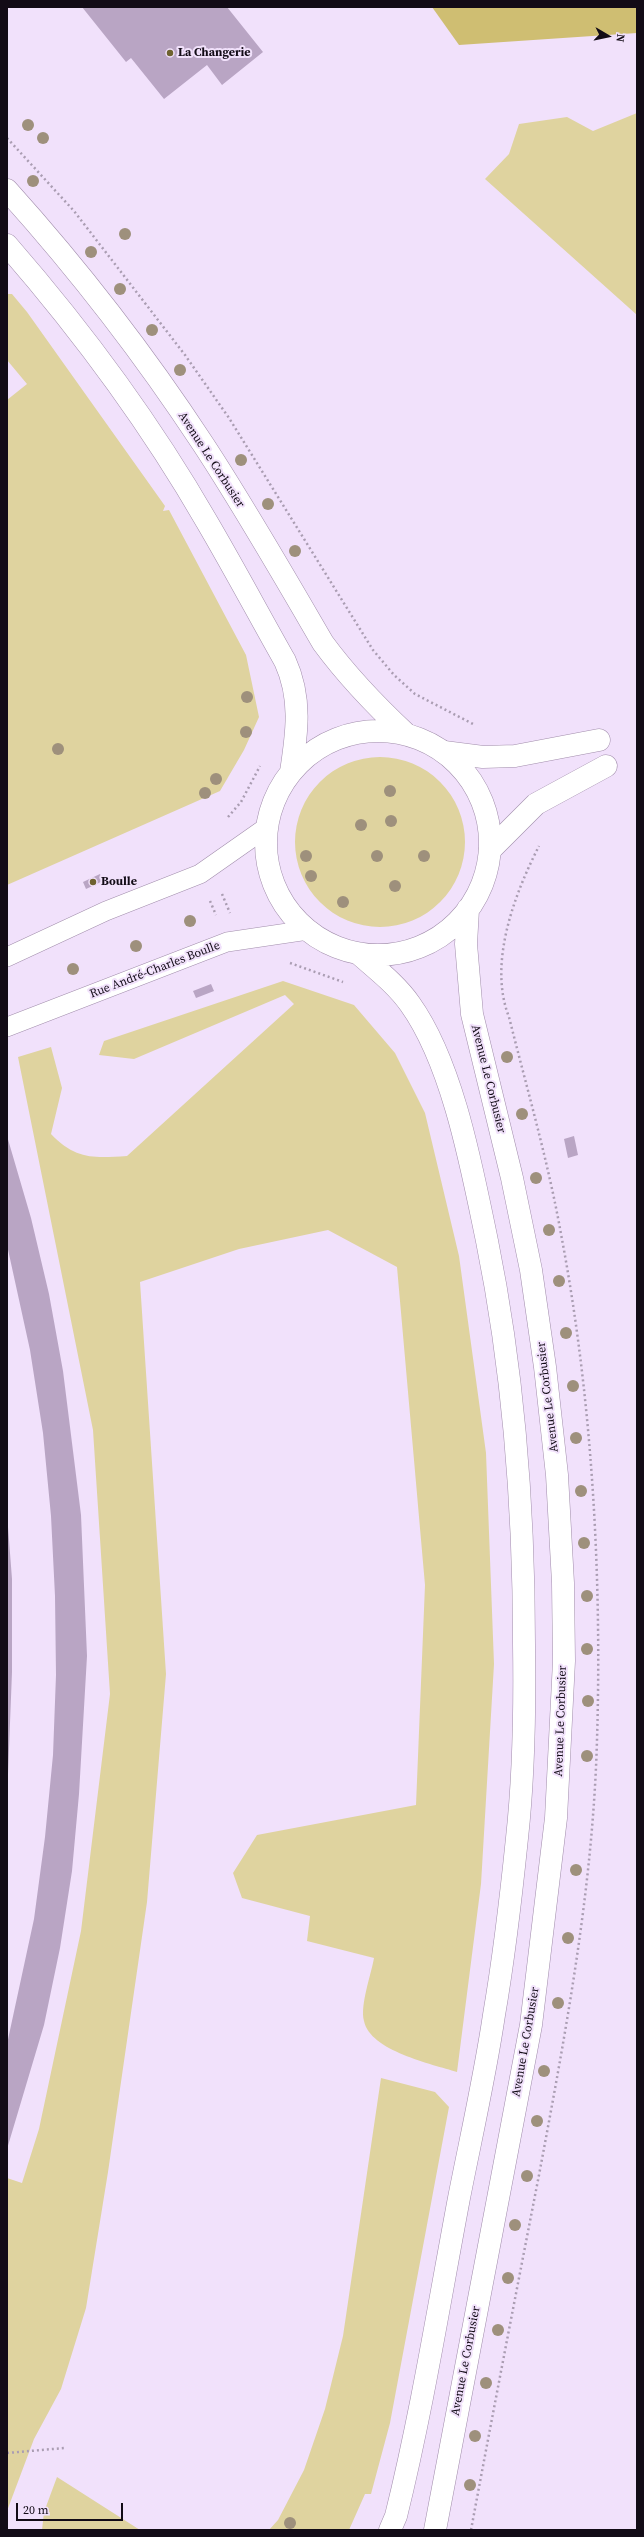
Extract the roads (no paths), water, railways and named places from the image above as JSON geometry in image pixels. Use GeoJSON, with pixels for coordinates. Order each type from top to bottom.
{"type":"FeatureCollection","features":[{"type":"Feature","properties":{"kind":"street","name":"Avenue Le Corbusier"},"geometry":{"type":"LineString","coordinates":[[7,190],[69,262],[164,387],[203,444],[323,643],[342,669],[366,696],[406,734]]}},
{"type":"Feature","properties":{"kind":"street"},"geometry":{"type":"LineString","coordinates":[[7,245],[54,299],[143,420],[206,521],[285,662],[292,677],[298,713],[291,772]]}},
{"type":"Feature","properties":{"kind":"street"},"geometry":{"type":"LineString","coordinates":[[444,752],[465,772],[480,795],[488,822],[490,850],[484,881],[468,909],[446,931],[419,947],[383,955],[358,953],[332,945],[308,930],[284,904],[274,884],[268,862],[267,827],[275,798],[291,772],[324,744],[343,736],[378,730],[406,734],[444,752],[483,757],[515,756],[599,740]]}},
{"type":"Feature","properties":{"kind":"street"},"geometry":{"type":"LineString","coordinates":[[490,850],[536,804],[606,766]]}},
{"type":"Feature","properties":{"kind":"street","name":"Avenue Le Corbusier"},"geometry":{"type":"LineString","coordinates":[[435,2530],[531,2025],[556,1818],[564,1661],[563,1583],[557,1474],[545,1367],[528,1255],[512,1178],[472,1014],[466,944],[468,909]]}},
{"type":"Feature","properties":{"kind":"street"},"geometry":{"type":"LineString","coordinates":[[358,953],[399,990],[418,1016],[432,1043],[444,1074],[464,1137],[495,1280],[504,1335],[520,1482],[524,1588],[522,1782],[517,1837],[494,2016],[419,2414],[396,2516],[390,2530]]}},
{"type":"Feature","properties":{"kind":"lane"},"geometry":{"type":"LineString","coordinates":[[7,957],[106,911],[200,874],[267,827]]}},
{"type":"Feature","properties":{"kind":"lane","name":"Rue André-Charles Boulle"},"geometry":{"type":"LineString","coordinates":[[7,1027],[227,942],[308,930]]}},
{"type":"Feature","properties":{"kind":"place","name":"La Changerie"},"geometry":{"type":"Point","coordinates":[170,53]}},
{"type":"Feature","properties":{"kind":"place","name":"Boulle"},"geometry":{"type":"Point","coordinates":[93,882]}}]}
